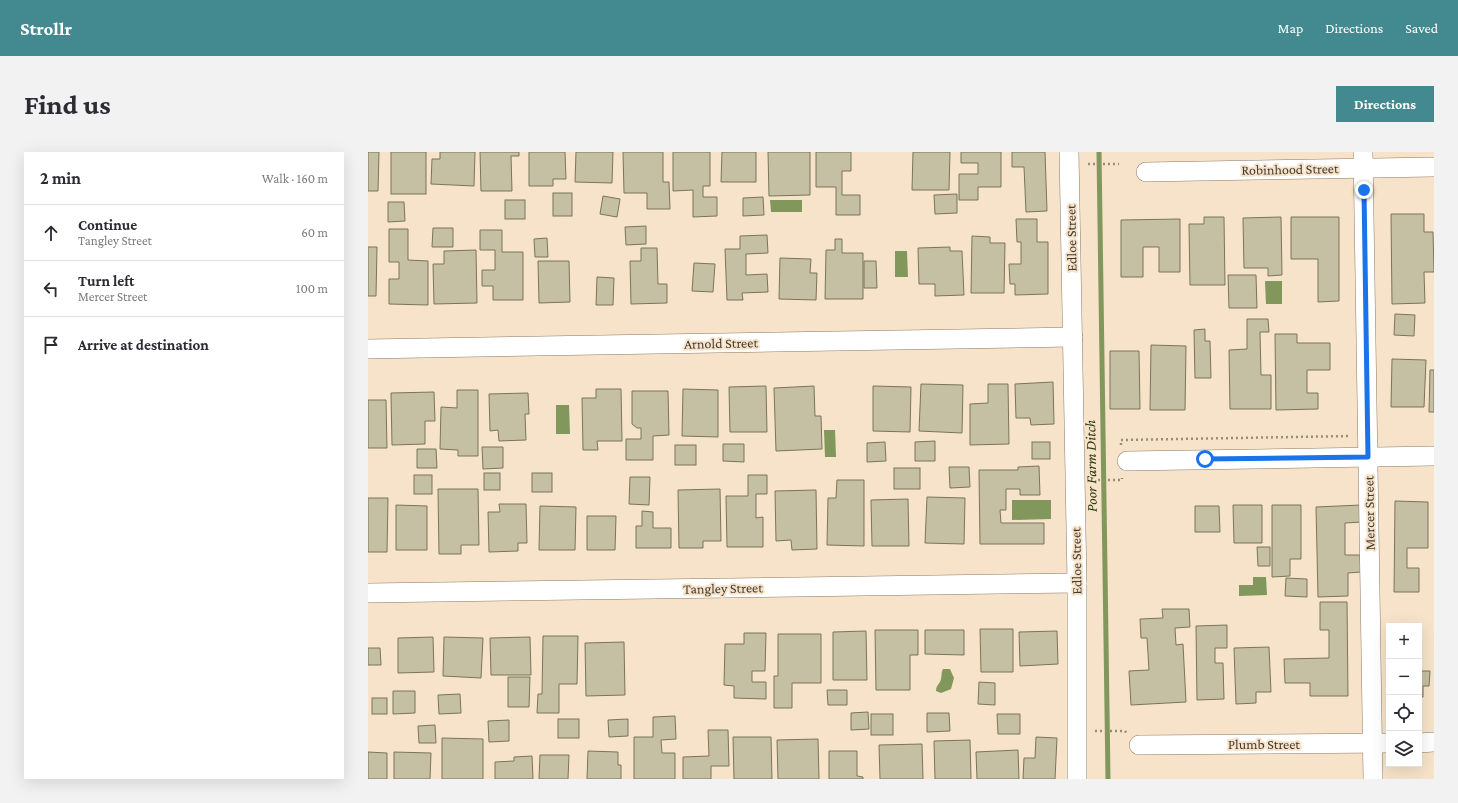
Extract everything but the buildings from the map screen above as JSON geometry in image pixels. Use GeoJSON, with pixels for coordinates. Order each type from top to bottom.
{"type":"FeatureCollection","features":[{"type":"Feature","properties":{"kind":"street","name":"Edloe Street"},"geometry":{"type":"LineString","coordinates":[[1069,152],[1077,583],[1077,779]]}},
{"type":"Feature","properties":{"kind":"street","name":"Robinhood Street"},"geometry":{"type":"LineString","coordinates":[[1146,172],[1363,160],[1434,167]]}},
{"type":"Feature","properties":{"kind":"street","name":"Mercer Street"},"geometry":{"type":"LineString","coordinates":[[1363,160],[1368,457],[1380,743],[1373,779]]}},
{"type":"Feature","properties":{"kind":"street","name":"Arnold Street"},"geometry":{"type":"LineString","coordinates":[[368,349],[1073,337]]}},
{"type":"Feature","properties":{"kind":"street"},"geometry":{"type":"LineString","coordinates":[[1127,461],[1434,456]]}},
{"type":"Feature","properties":{"kind":"street","name":"Tangley Street"},"geometry":{"type":"LineString","coordinates":[[368,593],[1077,583]]}},
{"type":"Feature","properties":{"kind":"street"},"geometry":{"type":"LineString","coordinates":[[1422,742],[1434,742]]}},
{"type":"Feature","properties":{"kind":"street","name":"Plumb Street"},"geometry":{"type":"LineString","coordinates":[[1139,745],[1380,743]]}},
{"type":"Feature","properties":{"kind":"path"},"geometry":{"type":"LineString","coordinates":[[1089,164],[1119,164]]}},
{"type":"Feature","properties":{"kind":"path"},"geometry":{"type":"LineString","coordinates":[[1095,480],[1122,480]]}},
{"type":"Feature","properties":{"kind":"path"},"geometry":{"type":"LineString","coordinates":[[1098,731],[1118,731]]}},
{"type":"Feature","properties":{"kind":"shaded area"},"geometry":{"type":"Polygon","coordinates":[[[770,200],[802,200],[802,212],[771,212],[770,200]]]}},
{"type":"Feature","properties":{"kind":"shaded area"},"geometry":{"type":"Polygon","coordinates":[[[895,251],[907,251],[908,277],[895,277],[895,251]]]}},
{"type":"Feature","properties":{"kind":"shaded area"},"geometry":{"type":"Polygon","coordinates":[[[1265,281],[1282,281],[1282,304],[1266,304],[1265,281]]]}},
{"type":"Feature","properties":{"kind":"shaded area"},"geometry":{"type":"Polygon","coordinates":[[[556,405],[569,405],[570,434],[556,434],[556,405]]]}},
{"type":"Feature","properties":{"kind":"shaded area"},"geometry":{"type":"Polygon","coordinates":[[[824,430],[835,430],[836,457],[825,457],[824,430]]]}},
{"type":"Feature","properties":{"kind":"shaded area"},"geometry":{"type":"Polygon","coordinates":[[[1012,500],[1051,500],[1051,519],[1012,520],[1012,500]]]}},
{"type":"Feature","properties":{"kind":"shaded area"},"geometry":{"type":"Polygon","coordinates":[[[1253,577],[1266,577],[1267,595],[1239,596],[1239,585],[1253,585],[1253,577]]]}},
{"type":"Feature","properties":{"kind":"shaded area"},"geometry":{"type":"Polygon","coordinates":[[[943,669],[950,669],[954,678],[951,689],[941,693],[936,691],[943,669]]]}},
{"type":"Feature","properties":{"kind":"waterway","name":"Poor Farm Ditch"},"geometry":{"type":"LineString","coordinates":[[1099,152],[1108,779]]}},
{"type":"Feature","properties":{"kind":"route"},"geometry":{"type":"LineString","coordinates":[[1205,459],[1368,457],[1364,190]]}}]}
